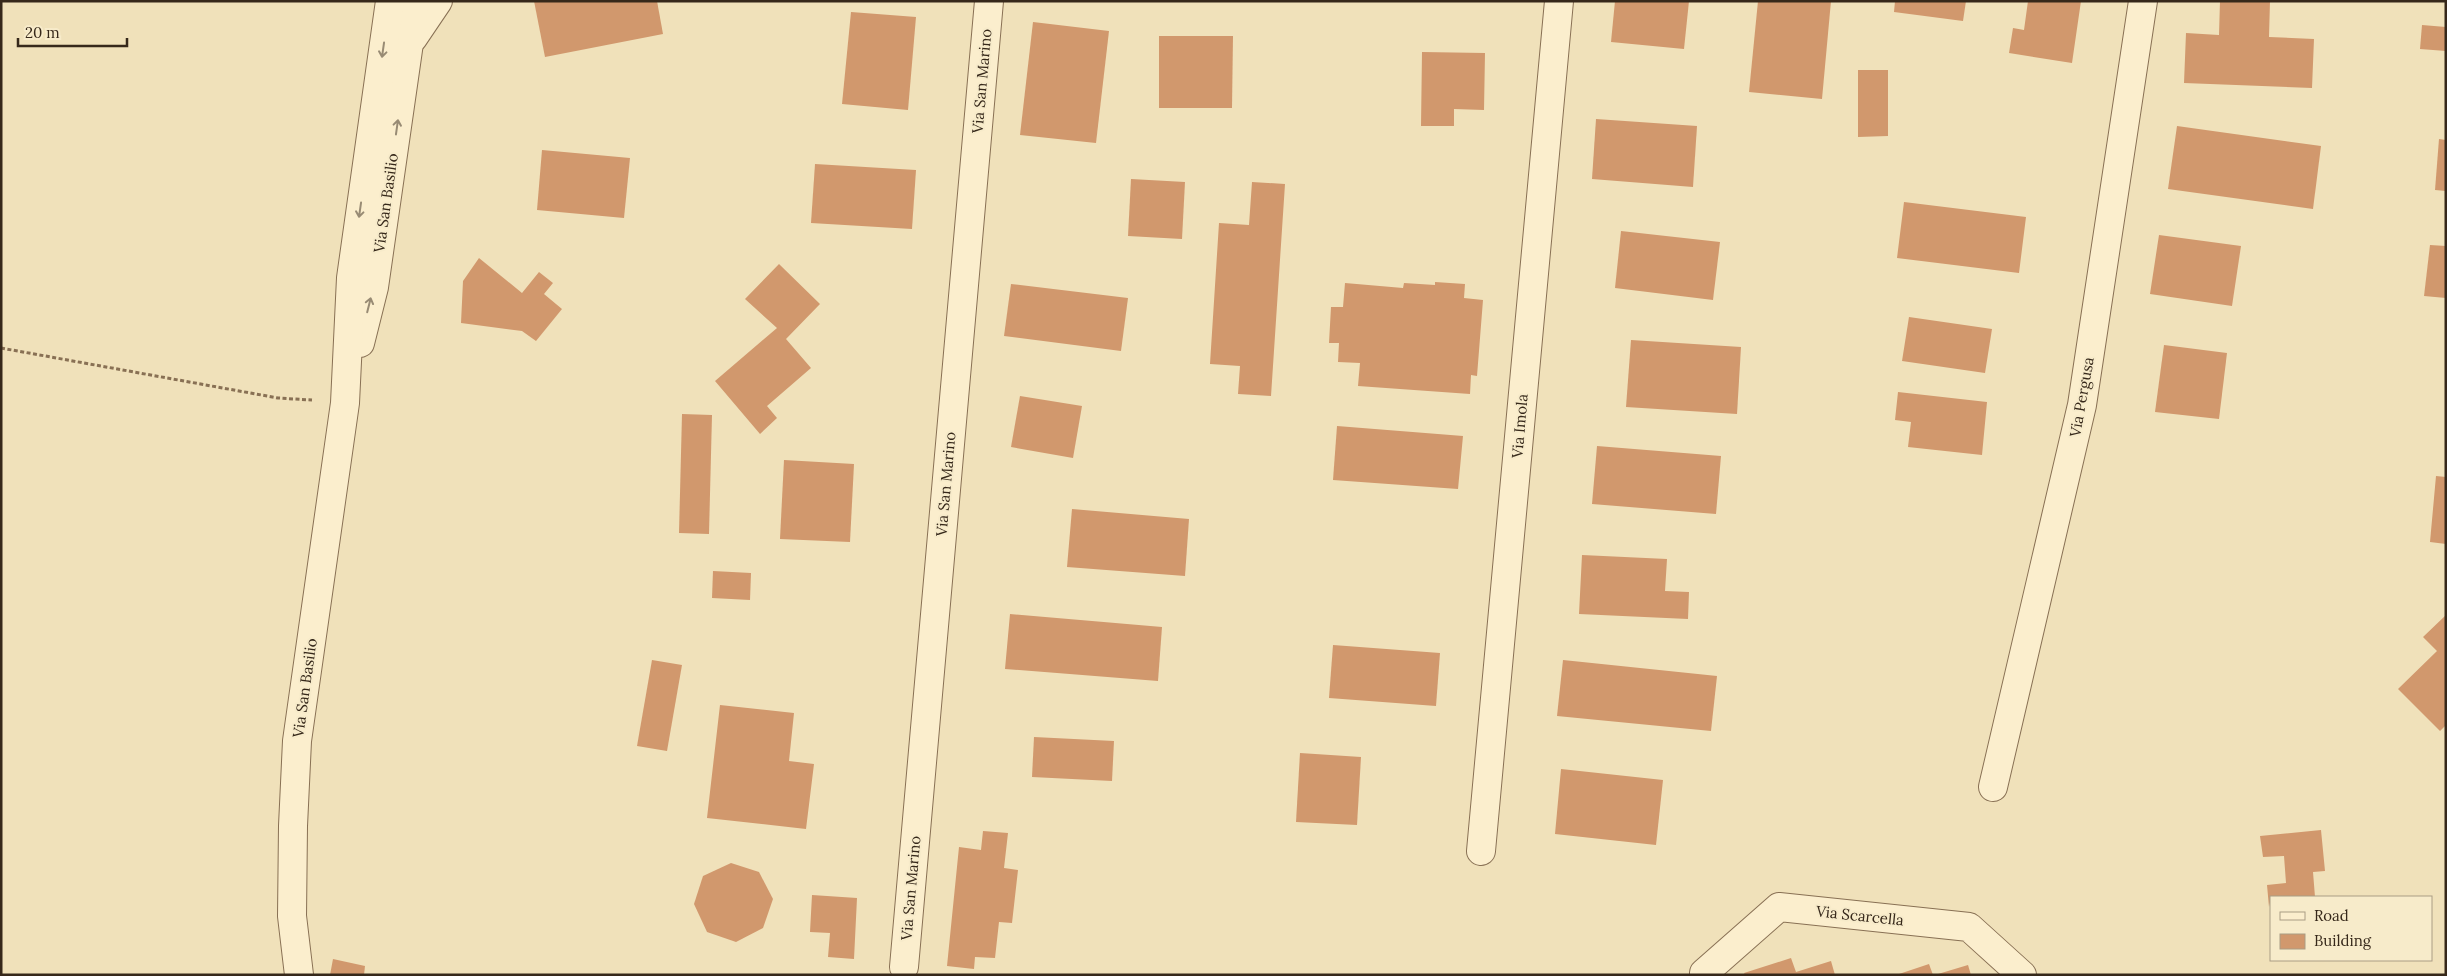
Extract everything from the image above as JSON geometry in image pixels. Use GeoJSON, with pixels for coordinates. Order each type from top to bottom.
{"type":"FeatureCollection","features":[{"type":"Feature","properties":{"kind":"street","name":"Via San Basilio"},"geometry":{"type":"LineString","coordinates":[[299,975],[292,916],[293,826],[297,741],[345,403],[351,278],[390,1]]}},
{"type":"Feature","properties":{"kind":"street","name":"Via San Basilio"},"geometry":{"type":"LineString","coordinates":[[345,403],[374,287],[415,1]]}},
{"type":"Feature","properties":{"kind":"street"},"geometry":{"type":"LineString","coordinates":[[409,44],[438,1]]}},
{"type":"Feature","properties":{"kind":"street","name":"Via San Marino"},"geometry":{"type":"LineString","coordinates":[[904,967],[989,1]]}},
{"type":"Feature","properties":{"kind":"street","name":"Via Imola"},"geometry":{"type":"LineString","coordinates":[[1482,851],[1559,1]]}},
{"type":"Feature","properties":{"kind":"street","name":"Via Pergusa"},"geometry":{"type":"LineString","coordinates":[[1992,787],[2082,405],[2143,1]]}},
{"type":"Feature","properties":{"kind":"street","name":"Via Scarcella"},"geometry":{"type":"LineString","coordinates":[[1704,973],[1779,907],[1969,927],[2022,975]]}},
{"type":"Feature","properties":{"kind":"path"},"geometry":{"type":"LineString","coordinates":[[1,348],[278,398],[345,403]]}},
{"type":"Feature","properties":{"kind":"building"},"geometry":{"type":"Polygon","coordinates":[[[534,1],[657,1],[663,34],[545,57],[534,1]]]}},
{"type":"Feature","properties":{"kind":"building"},"geometry":{"type":"Polygon","coordinates":[[[1615,1],[1689,1],[1684,49],[1611,42],[1615,1]]]}},
{"type":"Feature","properties":{"kind":"building"},"geometry":{"type":"Polygon","coordinates":[[[1758,1],[1831,1],[1822,99],[1749,92],[1758,1]]]}},
{"type":"Feature","properties":{"kind":"building"},"geometry":{"type":"Polygon","coordinates":[[[1895,1],[1966,1],[1963,21],[1894,12],[1895,1]]]}},
{"type":"Feature","properties":{"kind":"building"},"geometry":{"type":"Polygon","coordinates":[[[2028,1],[2081,1],[2072,63],[2009,53],[2013,28],[2024,30],[2028,1]]]}},
{"type":"Feature","properties":{"kind":"building"},"geometry":{"type":"Polygon","coordinates":[[[2220,1],[2270,1],[2269,37],[2314,39],[2312,88],[2184,83],[2186,33],[2219,35],[2220,1]]]}},
{"type":"Feature","properties":{"kind":"building"},"geometry":{"type":"Polygon","coordinates":[[[851,12],[916,17],[908,110],[842,104],[851,12]]]}},
{"type":"Feature","properties":{"kind":"building"},"geometry":{"type":"Polygon","coordinates":[[[1033,22],[1109,31],[1096,143],[1020,135],[1033,22]]]}},
{"type":"Feature","properties":{"kind":"building"},"geometry":{"type":"Polygon","coordinates":[[[2422,25],[2446,27],[2446,51],[2420,49],[2422,25]]]}},
{"type":"Feature","properties":{"kind":"building"},"geometry":{"type":"Polygon","coordinates":[[[1159,36],[1233,36],[1232,108],[1159,108],[1159,36]]]}},
{"type":"Feature","properties":{"kind":"building"},"geometry":{"type":"Polygon","coordinates":[[[1422,52],[1485,53],[1484,110],[1454,109],[1454,126],[1421,126],[1422,52]]]}},
{"type":"Feature","properties":{"kind":"building"},"geometry":{"type":"Polygon","coordinates":[[[1858,70],[1888,70],[1888,136],[1858,137],[1858,70]]]}},
{"type":"Feature","properties":{"kind":"building"},"geometry":{"type":"Polygon","coordinates":[[[1596,119],[1697,126],[1693,187],[1592,179],[1596,119]]]}},
{"type":"Feature","properties":{"kind":"building"},"geometry":{"type":"Polygon","coordinates":[[[2177,126],[2321,146],[2313,209],[2168,189],[2177,126]]]}},
{"type":"Feature","properties":{"kind":"building"},"geometry":{"type":"Polygon","coordinates":[[[2439,139],[2446,140],[2446,191],[2435,190],[2439,139]]]}},
{"type":"Feature","properties":{"kind":"building"},"geometry":{"type":"Polygon","coordinates":[[[542,150],[630,158],[624,218],[537,210],[542,150]]]}},
{"type":"Feature","properties":{"kind":"building"},"geometry":{"type":"Polygon","coordinates":[[[815,164],[916,170],[912,229],[811,223],[815,164]]]}},
{"type":"Feature","properties":{"kind":"building"},"geometry":{"type":"Polygon","coordinates":[[[1131,179],[1185,182],[1182,239],[1128,236],[1131,179]]]}},
{"type":"Feature","properties":{"kind":"building"},"geometry":{"type":"Polygon","coordinates":[[[1252,182],[1285,184],[1271,396],[1238,394],[1240,366],[1210,364],[1219,223],[1249,225],[1252,182]]]}},
{"type":"Feature","properties":{"kind":"building"},"geometry":{"type":"Polygon","coordinates":[[[1904,202],[2026,217],[2019,273],[1897,258],[1904,202]]]}},
{"type":"Feature","properties":{"kind":"building"},"geometry":{"type":"Polygon","coordinates":[[[1621,231],[1720,242],[1713,300],[1615,288],[1621,231]]]}},
{"type":"Feature","properties":{"kind":"building"},"geometry":{"type":"Polygon","coordinates":[[[2159,235],[2241,246],[2232,306],[2150,294],[2159,235]]]}},
{"type":"Feature","properties":{"kind":"building"},"geometry":{"type":"Polygon","coordinates":[[[2430,245],[2446,246],[2446,298],[2424,296],[2430,245]]]}},
{"type":"Feature","properties":{"kind":"building"},"geometry":{"type":"Polygon","coordinates":[[[479,258],[522,293],[539,272],[553,283],[544,294],[562,309],[536,341],[522,331],[461,323],[463,281],[479,258]]]}},
{"type":"Feature","properties":{"kind":"building"},"geometry":{"type":"Polygon","coordinates":[[[779,264],[820,304],[786,339],[811,368],[767,406],[777,418],[760,434],[715,381],[777,328],[745,299],[779,264]]]}},
{"type":"Feature","properties":{"kind":"building"},"geometry":{"type":"Polygon","coordinates":[[[1435,282],[1465,284],[1464,298],[1483,300],[1477,376],[1471,375],[1470,394],[1358,386],[1360,363],[1338,362],[1339,343],[1329,343],[1331,307],[1343,307],[1345,283],[1403,288],[1404,283],[1435,285],[1435,282]]]}},
{"type":"Feature","properties":{"kind":"building"},"geometry":{"type":"Polygon","coordinates":[[[1011,284],[1128,298],[1121,351],[1004,336],[1011,284]]]}},
{"type":"Feature","properties":{"kind":"building"},"geometry":{"type":"Polygon","coordinates":[[[1909,317],[1992,329],[1985,373],[1902,361],[1909,317]]]}},
{"type":"Feature","properties":{"kind":"building"},"geometry":{"type":"Polygon","coordinates":[[[1631,340],[1741,347],[1737,414],[1626,407],[1631,340]]]}},
{"type":"Feature","properties":{"kind":"building"},"geometry":{"type":"Polygon","coordinates":[[[2164,345],[2227,353],[2219,419],[2155,412],[2164,345]]]}},
{"type":"Feature","properties":{"kind":"building"},"geometry":{"type":"Polygon","coordinates":[[[1898,392],[1987,402],[1982,455],[1908,447],[1911,422],[1895,420],[1898,392]]]}},
{"type":"Feature","properties":{"kind":"building"},"geometry":{"type":"Polygon","coordinates":[[[1020,396],[1082,406],[1073,458],[1011,447],[1020,396]]]}},
{"type":"Feature","properties":{"kind":"building"},"geometry":{"type":"Polygon","coordinates":[[[682,414],[712,415],[709,534],[679,533],[682,414]]]}},
{"type":"Feature","properties":{"kind":"building"},"geometry":{"type":"Polygon","coordinates":[[[1337,426],[1463,436],[1458,489],[1333,480],[1337,426]]]}},
{"type":"Feature","properties":{"kind":"building"},"geometry":{"type":"Polygon","coordinates":[[[1597,446],[1721,456],[1716,514],[1592,504],[1597,446]]]}},
{"type":"Feature","properties":{"kind":"building"},"geometry":{"type":"Polygon","coordinates":[[[784,460],[854,464],[850,542],[780,539],[784,460]]]}},
{"type":"Feature","properties":{"kind":"building"},"geometry":{"type":"Polygon","coordinates":[[[2436,476],[2446,477],[2446,544],[2430,542],[2436,476]]]}},
{"type":"Feature","properties":{"kind":"building"},"geometry":{"type":"Polygon","coordinates":[[[1072,509],[1189,519],[1185,576],[1067,567],[1072,509]]]}},
{"type":"Feature","properties":{"kind":"building"},"geometry":{"type":"Polygon","coordinates":[[[1582,555],[1667,559],[1665,591],[1689,592],[1688,619],[1579,614],[1582,555]]]}},
{"type":"Feature","properties":{"kind":"building"},"geometry":{"type":"Polygon","coordinates":[[[713,571],[751,573],[750,600],[712,598],[713,571]]]}},
{"type":"Feature","properties":{"kind":"building"},"geometry":{"type":"Polygon","coordinates":[[[1010,614],[1162,627],[1158,681],[1005,669],[1010,614]]]}},
{"type":"Feature","properties":{"kind":"building"},"geometry":{"type":"Polygon","coordinates":[[[2446,615],[2446,725],[2440,731],[2398,689],[2437,651],[2423,637],[2446,615]]]}},
{"type":"Feature","properties":{"kind":"building"},"geometry":{"type":"Polygon","coordinates":[[[1333,645],[1440,653],[1436,706],[1329,698],[1333,645]]]}},
{"type":"Feature","properties":{"kind":"building"},"geometry":{"type":"Polygon","coordinates":[[[652,660],[682,665],[667,751],[637,746],[652,660]]]}},
{"type":"Feature","properties":{"kind":"building"},"geometry":{"type":"Polygon","coordinates":[[[1563,660],[1717,676],[1711,731],[1557,716],[1563,660]]]}},
{"type":"Feature","properties":{"kind":"building"},"geometry":{"type":"Polygon","coordinates":[[[720,705],[794,713],[789,761],[814,764],[806,829],[707,818],[720,705]]]}},
{"type":"Feature","properties":{"kind":"building"},"geometry":{"type":"Polygon","coordinates":[[[1034,737],[1114,741],[1112,781],[1032,777],[1034,737]]]}},
{"type":"Feature","properties":{"kind":"building"},"geometry":{"type":"Polygon","coordinates":[[[1300,753],[1361,757],[1357,825],[1296,822],[1300,753]]]}},
{"type":"Feature","properties":{"kind":"building"},"geometry":{"type":"Polygon","coordinates":[[[1561,769],[1663,780],[1656,845],[1555,834],[1561,769]]]}},
{"type":"Feature","properties":{"kind":"building"},"geometry":{"type":"Polygon","coordinates":[[[2321,830],[2325,871],[2313,872],[2315,896],[2270,896],[2269,907],[2267,885],[2286,883],[2284,856],[2263,857],[2260,836],[2321,830]]]}},
{"type":"Feature","properties":{"kind":"building"},"geometry":{"type":"Polygon","coordinates":[[[983,831],[1008,833],[1004,868],[1018,870],[1012,923],[999,922],[995,958],[975,957],[974,969],[947,966],[959,847],[981,850],[983,831]]]}},
{"type":"Feature","properties":{"kind":"building"},"geometry":{"type":"Polygon","coordinates":[[[731,863],[759,872],[773,899],[763,928],[736,942],[707,932],[694,904],[703,876],[731,863]]]}},
{"type":"Feature","properties":{"kind":"building"},"geometry":{"type":"Polygon","coordinates":[[[812,895],[857,898],[854,959],[828,957],[830,933],[810,932],[812,895]]]}},
{"type":"Feature","properties":{"kind":"building"},"geometry":{"type":"Polygon","coordinates":[[[1791,958],[1796,972],[1831,961],[1835,975],[1745,975],[1744,973],[1791,958]]]}},
{"type":"Feature","properties":{"kind":"building"},"geometry":{"type":"Polygon","coordinates":[[[333,959],[365,966],[364,975],[330,975],[333,959]]]}},
{"type":"Feature","properties":{"kind":"building"},"geometry":{"type":"Polygon","coordinates":[[[1929,964],[1933,975],[1899,975],[1899,974],[1929,964]]]}},
{"type":"Feature","properties":{"kind":"building"},"geometry":{"type":"Polygon","coordinates":[[[1968,965],[1971,975],[1938,975],[1938,974],[1968,965]]]}}]}
